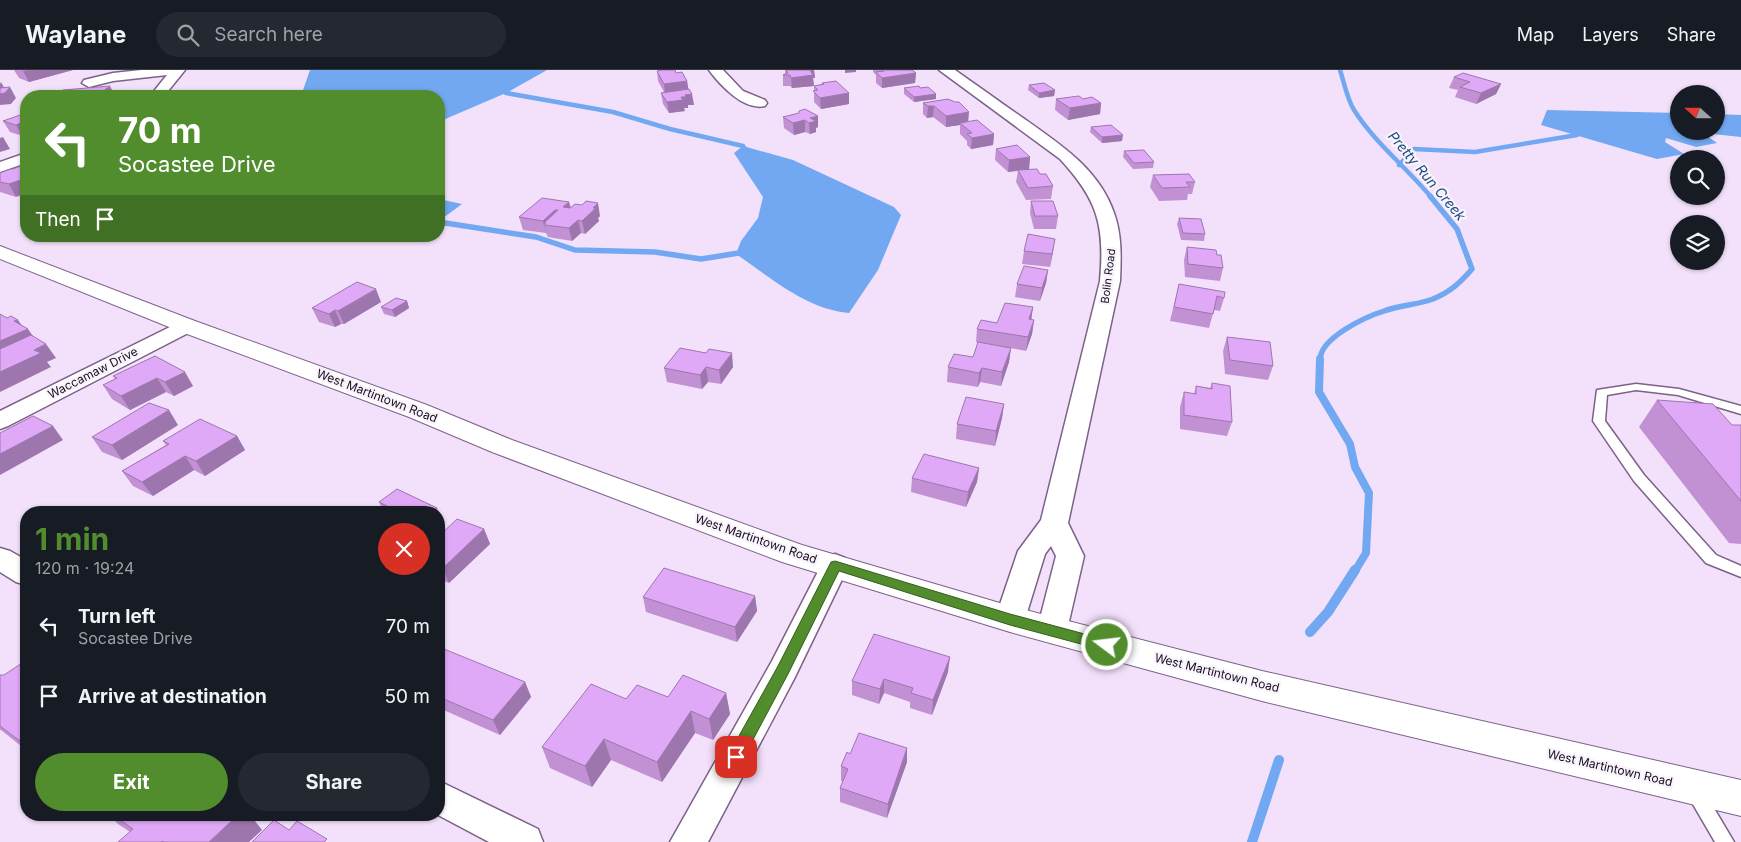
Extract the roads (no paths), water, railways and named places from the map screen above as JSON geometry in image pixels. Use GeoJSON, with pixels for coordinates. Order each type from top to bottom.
{"type":"FeatureCollection","features":[{"type":"Feature","properties":{"kind":"main road","name":"West Martintown Road"},"geometry":{"type":"LineString","coordinates":[[0,252],[187,326],[418,411],[502,446],[793,554],[1010,620],[1262,686],[1741,798]]}},
{"type":"Feature","properties":{"kind":"street"},"geometry":{"type":"LineString","coordinates":[[89,83],[113,77],[178,70]]}},
{"type":"Feature","properties":{"kind":"street"},"geometry":{"type":"LineString","coordinates":[[162,90],[178,70]]}},
{"type":"Feature","properties":{"kind":"street"},"geometry":{"type":"LineString","coordinates":[[716,70],[738,94],[760,103]]}},
{"type":"Feature","properties":{"kind":"street","name":"Bolin Road"},"geometry":{"type":"LineString","coordinates":[[946,70],[1066,156],[1079,169],[1099,196],[1111,229],[1112,258],[1110,281],[1054,523],[1032,551],[1010,620]]}},
{"type":"Feature","properties":{"kind":"street"},"geometry":{"type":"LineString","coordinates":[[0,167],[20,160]]}},
{"type":"Feature","properties":{"kind":"street","name":"Waccamaw Drive"},"geometry":{"type":"LineString","coordinates":[[0,421],[187,326]]}},
{"type":"Feature","properties":{"kind":"street"},"geometry":{"type":"LineString","coordinates":[[1052,630],[1070,556],[1054,523]]}},
{"type":"Feature","properties":{"kind":"street"},"geometry":{"type":"LineString","coordinates":[[0,558],[20,570]]}},
{"type":"Feature","properties":{"kind":"street"},"geometry":{"type":"LineString","coordinates":[[688,842],[783,670],[835,566]]}},
{"type":"Feature","properties":{"kind":"street"},"geometry":{"type":"LineString","coordinates":[[445,801],[525,842]]}},
{"type":"Feature","properties":{"kind":"lane"},"geometry":{"type":"LineString","coordinates":[[1741,410],[1679,392],[1636,387],[1601,392],[1598,421],[1639,478],[1711,559],[1741,572]]}},
{"type":"Feature","properties":{"kind":"lane"},"geometry":{"type":"LineString","coordinates":[[1692,787],[1724,842]]}},
{"type":"Feature","properties":{"kind":"water"},"geometry":{"type":"Polygon","coordinates":[[[310,70],[547,70],[506,93],[445,119],[445,90],[303,90],[310,70]]]}},
{"type":"Feature","properties":{"kind":"water"},"geometry":{"type":"Polygon","coordinates":[[[1547,110],[1670,113],[1670,139],[1666,138],[1665,142],[1678,150],[1670,150],[1670,157],[1657,159],[1541,125],[1547,110]]]}},
{"type":"Feature","properties":{"kind":"water"},"geometry":{"type":"Polygon","coordinates":[[[1725,114],[1741,115],[1741,137],[1725,135],[1725,114]]]}},
{"type":"Feature","properties":{"kind":"water"},"geometry":{"type":"Polygon","coordinates":[[[1673,140],[1713,140],[1717,143],[1696,147],[1673,140]]]}},
{"type":"Feature","properties":{"kind":"water"},"geometry":{"type":"Polygon","coordinates":[[[743,146],[793,160],[894,207],[901,215],[878,270],[849,313],[833,310],[803,299],[736,254],[741,241],[758,218],[763,197],[734,153],[743,146]]]}},
{"type":"Feature","properties":{"kind":"water"},"geometry":{"type":"Polygon","coordinates":[[[445,200],[462,204],[445,217],[445,200]]]}},
{"type":"Feature","properties":{"kind":"waterway","name":"Pretty Run Creek"},"geometry":{"type":"LineString","coordinates":[[1340,70],[1349,101],[1354,110],[1362,122],[1400,164]]}},
{"type":"Feature","properties":{"kind":"waterway"},"geometry":{"type":"LineString","coordinates":[[506,93],[613,112],[670,129],[743,146],[748,154]]}},
{"type":"Feature","properties":{"kind":"waterway"},"geometry":{"type":"LineString","coordinates":[[1400,164],[1414,149],[1475,152],[1577,135]]}},
{"type":"Feature","properties":{"kind":"waterway","name":"Pretty Run Creek"},"geometry":{"type":"LineString","coordinates":[[1400,164],[1431,197]]}},
{"type":"Feature","properties":{"kind":"waterway","name":"Pretty Run Creek"},"geometry":{"type":"LineString","coordinates":[[1320,360],[1327,344],[1335,336],[1355,323],[1396,307],[1427,301],[1439,296],[1454,287],[1472,269],[1457,229],[1430,196]]}},
{"type":"Feature","properties":{"kind":"waterway"},"geometry":{"type":"LineString","coordinates":[[445,223],[536,237],[575,250],[655,252],[701,259],[745,252]]}},
{"type":"Feature","properties":{"kind":"waterway","name":"Pretty Run Creek"},"geometry":{"type":"LineString","coordinates":[[1320,359],[1319,392],[1350,444],[1355,467],[1369,493],[1366,553],[1355,571]]}},
{"type":"Feature","properties":{"kind":"waterway","name":"Pretty Run Creek"},"geometry":{"type":"LineString","coordinates":[[1310,632],[1328,612],[1355,570]]}},
{"type":"Feature","properties":{"kind":"waterway","name":"Pretty Run Creek"},"geometry":{"type":"LineString","coordinates":[[1252,842],[1279,760]]}}]}
